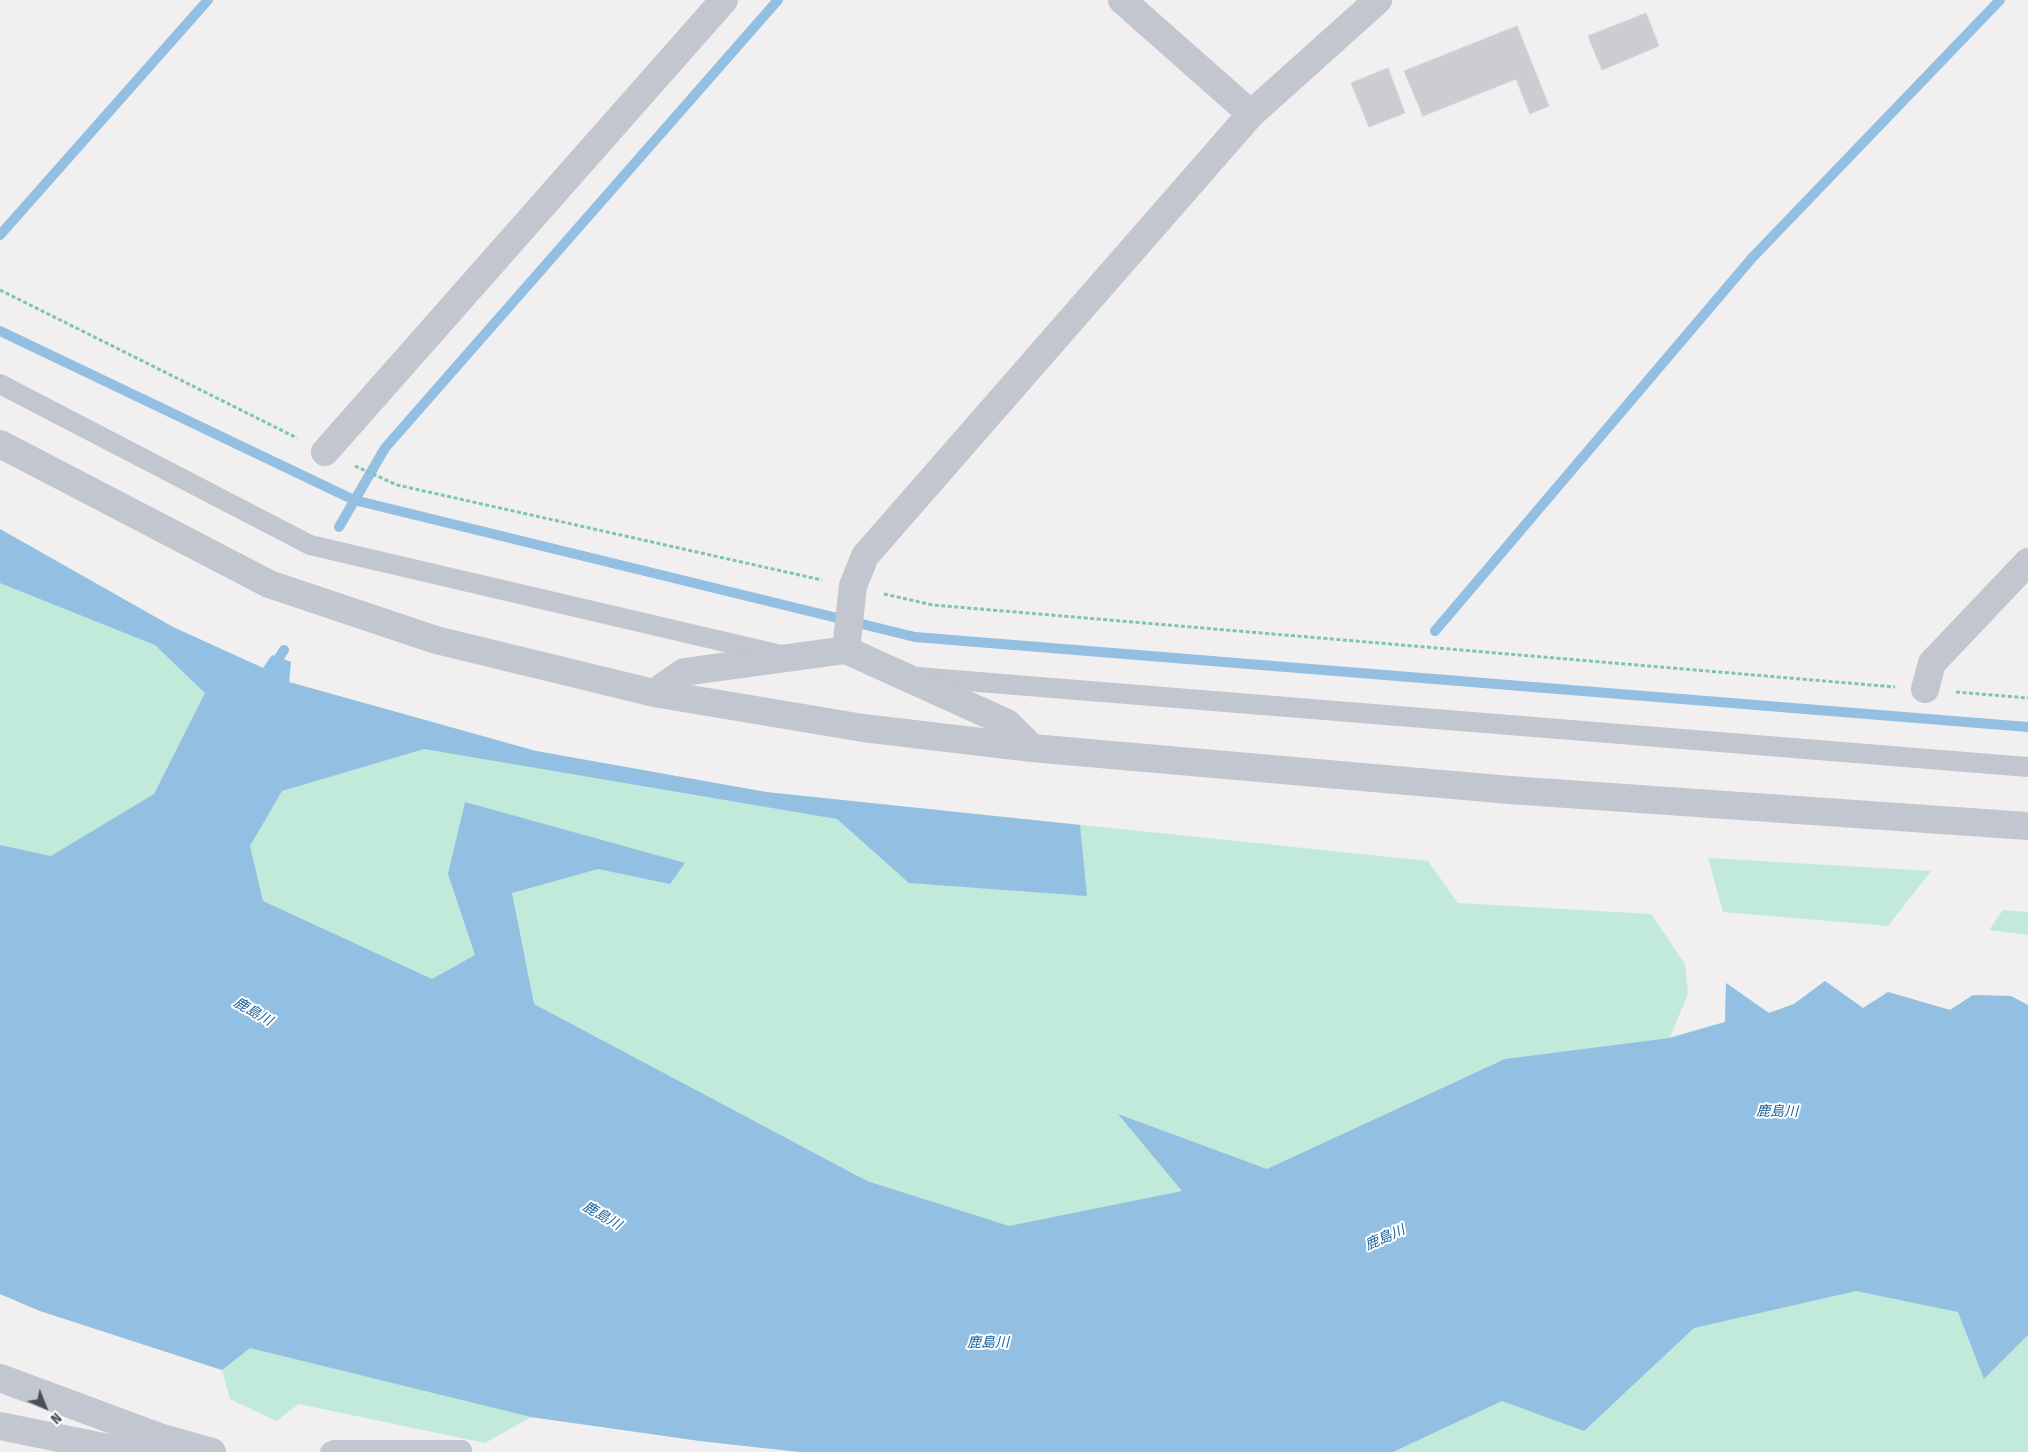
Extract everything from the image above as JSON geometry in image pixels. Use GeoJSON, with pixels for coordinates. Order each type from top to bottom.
{"type":"FeatureCollection","features":[{"type":"Feature","properties":{"kind":"street"},"geometry":{"type":"LineString","coordinates":[[326,452],[724,0]]}},
{"type":"Feature","properties":{"kind":"street"},"geometry":{"type":"LineString","coordinates":[[1122,0],[1252,114]]}},
{"type":"Feature","properties":{"kind":"street"},"geometry":{"type":"LineString","coordinates":[[846,650],[853,586],[864,556],[1252,114],[1378,0]]}},
{"type":"Feature","properties":{"kind":"street"},"geometry":{"type":"LineString","coordinates":[[0,444],[269,584],[436,640],[654,693],[863,728],[1032,748],[1510,790],[2028,826]]}},
{"type":"Feature","properties":{"kind":"street"},"geometry":{"type":"LineString","coordinates":[[1925,689],[1932,663],[2028,562]]}},
{"type":"Feature","properties":{"kind":"street"},"geometry":{"type":"LineString","coordinates":[[654,693],[684,672],[846,650],[1007,723],[1032,748]]}},
{"type":"Feature","properties":{"kind":"street"},"geometry":{"type":"LineString","coordinates":[[0,1378],[159,1437],[212,1452]]}},
{"type":"Feature","properties":{"kind":"street"},"geometry":{"type":"LineString","coordinates":[[0,1426],[108,1448],[134,1448],[159,1437]]}},
{"type":"Feature","properties":{"kind":"lane"},"geometry":{"type":"LineString","coordinates":[[0,384],[310,545],[793,658]]}},
{"type":"Feature","properties":{"kind":"lane"},"geometry":{"type":"LineString","coordinates":[[903,676],[2028,767]]}},
{"type":"Feature","properties":{"kind":"lane"},"geometry":{"type":"LineString","coordinates":[[330,1452],[334,1450],[462,1450]]}},
{"type":"Feature","properties":{"kind":"path"},"geometry":{"type":"LineString","coordinates":[[0,290],[326,452],[397,485],[933,605],[2028,698]]}},
{"type":"Feature","properties":{"kind":"green space"},"geometry":{"type":"Polygon","coordinates":[[[0,529],[173,627],[263,668],[272,655],[291,662],[289,682],[536,751],[766,792],[1428,861],[1458,903],[1651,914],[1685,964],[1688,994],[1670,1037],[1725,1022],[1726,983],[1769,1013],[1794,1004],[1825,981],[1863,1008],[1888,992],[1950,1010],[1973,995],[2011,996],[2028,1005],[1058,1316],[0,890],[0,529]]]}},
{"type":"Feature","properties":{"kind":"green space"},"geometry":{"type":"Polygon","coordinates":[[[1708,858],[1931,871],[1888,926],[1723,912],[1708,858]]]}},
{"type":"Feature","properties":{"kind":"green space"},"geometry":{"type":"Polygon","coordinates":[[[2003,910],[2028,912],[2028,935],[1989,930],[2003,910]]]}},
{"type":"Feature","properties":{"kind":"green space"},"geometry":{"type":"Polygon","coordinates":[[[0,979],[639,1293],[2028,1156],[2028,1452],[800,1452],[700,1441],[531,1417],[485,1443],[299,1404],[276,1421],[230,1399],[222,1370],[40,1311],[0,1294],[0,979]]]}},
{"type":"Feature","properties":{"kind":"water","name":"鹿島川"},"geometry":{"type":"Polygon","coordinates":[[[0,529],[173,627],[263,668],[272,655],[291,662],[289,682],[536,751],[766,792],[1080,825],[1087,896],[909,883],[837,819],[424,749],[282,791],[250,846],[263,901],[432,979],[475,955],[448,874],[465,802],[685,863],[670,884],[598,869],[512,893],[534,1004],[867,1181],[1009,1226],[1182,1191],[1118,1114],[1267,1169],[1505,1059],[1670,1038],[1725,1022],[1726,983],[1769,1013],[1794,1004],[1825,981],[1863,1008],[1888,992],[1950,1010],[1973,995],[2011,996],[2028,1005],[2028,1335],[1984,1379],[1958,1312],[1856,1291],[1694,1328],[1584,1431],[1502,1401],[1393,1452],[800,1452],[700,1441],[531,1417],[250,1348],[222,1370],[40,1311],[0,1294],[0,845],[51,856],[154,794],[205,693],[155,645],[0,583],[0,529]]]}},
{"type":"Feature","properties":{"kind":"building"},"geometry":{"type":"Polygon","coordinates":[[[1646,13],[1659,46],[1602,70],[1588,36],[1646,13]]]}},
{"type":"Feature","properties":{"kind":"building"},"geometry":{"type":"Polygon","coordinates":[[[1517,26],[1549,106],[1530,114],[1516,79],[1423,116],[1404,71],[1517,26]]]}},
{"type":"Feature","properties":{"kind":"building"},"geometry":{"type":"Polygon","coordinates":[[[1388,68],[1405,113],[1369,127],[1351,83],[1388,68]]]}},
{"type":"Feature","properties":{"kind":"waterway"},"geometry":{"type":"LineString","coordinates":[[0,235],[208,0]]}},
{"type":"Feature","properties":{"kind":"waterway"},"geometry":{"type":"LineString","coordinates":[[339,527],[385,448],[778,0]]}},
{"type":"Feature","properties":{"kind":"waterway"},"geometry":{"type":"LineString","coordinates":[[1435,631],[1752,258],[2000,0]]}},
{"type":"Feature","properties":{"kind":"waterway"},"geometry":{"type":"LineString","coordinates":[[0,331],[354,500],[915,637],[2028,727]]}},
{"type":"Feature","properties":{"kind":"waterway"},"geometry":{"type":"LineString","coordinates":[[272,668],[284,650]]}}]}
